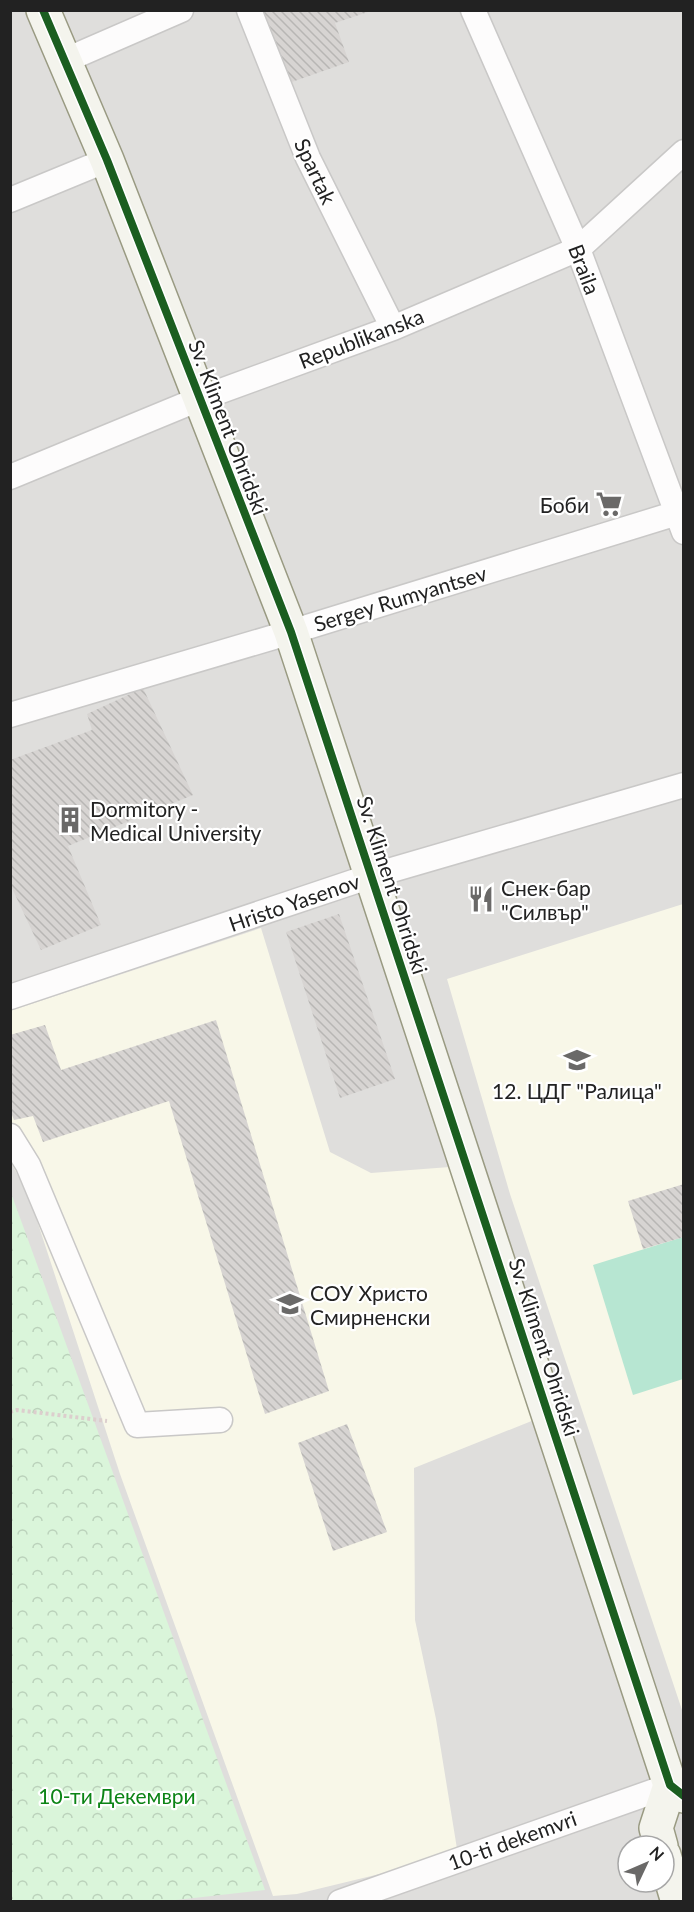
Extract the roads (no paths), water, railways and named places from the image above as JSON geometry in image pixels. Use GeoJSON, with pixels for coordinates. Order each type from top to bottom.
{"type":"FeatureCollection","features":[{"type":"Feature","properties":{"kind":"street","name":"Sv. Kliment Ohridski"},"geometry":{"type":"LineString","coordinates":[[43,10],[107,160],[291,632],[371,876],[679,1787]]}},
{"type":"Feature","properties":{"kind":"street"},"geometry":{"type":"LineString","coordinates":[[66,60],[181,10]]}},
{"type":"Feature","properties":{"kind":"street","name":"Spartak"},"geometry":{"type":"LineString","coordinates":[[249,10],[308,158],[393,328]]}},
{"type":"Feature","properties":{"kind":"street","name":"Braila"},"geometry":{"type":"LineString","coordinates":[[473,10],[578,249],[681,517]]}},
{"type":"Feature","properties":{"kind":"street","name":"Republikanska"},"geometry":{"type":"LineString","coordinates":[[10,477],[199,399],[393,328],[578,249],[684,152]]}},
{"type":"Feature","properties":{"kind":"street"},"geometry":{"type":"LineString","coordinates":[[10,200],[107,160]]}},
{"type":"Feature","properties":{"kind":"street","name":"Sergey Rumyantsev"},"geometry":{"type":"LineString","coordinates":[[10,715],[681,517]]}},
{"type":"Feature","properties":{"kind":"street","name":"Hristo Yasenov"},"geometry":{"type":"LineString","coordinates":[[10,997],[371,876],[684,785]]}},
{"type":"Feature","properties":{"kind":"street"},"geometry":{"type":"LineString","coordinates":[[10,1136],[28,1166],[137,1425],[220,1420]]}},
{"type":"Feature","properties":{"kind":"street"},"geometry":{"type":"LineString","coordinates":[[658,1834],[656,1828],[679,1787]]}},
{"type":"Feature","properties":{"kind":"street","name":"10-ti dekemvri"},"geometry":{"type":"LineString","coordinates":[[340,1902],[679,1787]]}},
{"type":"Feature","properties":{"kind":"place","name":"Боби"},"geometry":{"type":"Point","coordinates":[609,504]}},
{"type":"Feature","properties":{"kind":"place","name":"Dormitory - Medical University"},"geometry":{"type":"Point","coordinates":[70,820]}},
{"type":"Feature","properties":{"kind":"place","name":"Снек-бар \"Силвър\""},"geometry":{"type":"Point","coordinates":[481,899]}},
{"type":"Feature","properties":{"kind":"place","name":"12. ЦДГ \"Ралица\""},"geometry":{"type":"Point","coordinates":[577,1060]}},
{"type":"Feature","properties":{"kind":"place","name":"СОУ Христо Смирненски"},"geometry":{"type":"Point","coordinates":[290,1304]}},
{"type":"Feature","properties":{"kind":"park label","name":"10-ти Декември"},"geometry":{"type":"Point","coordinates":[117,1795]}}]}
